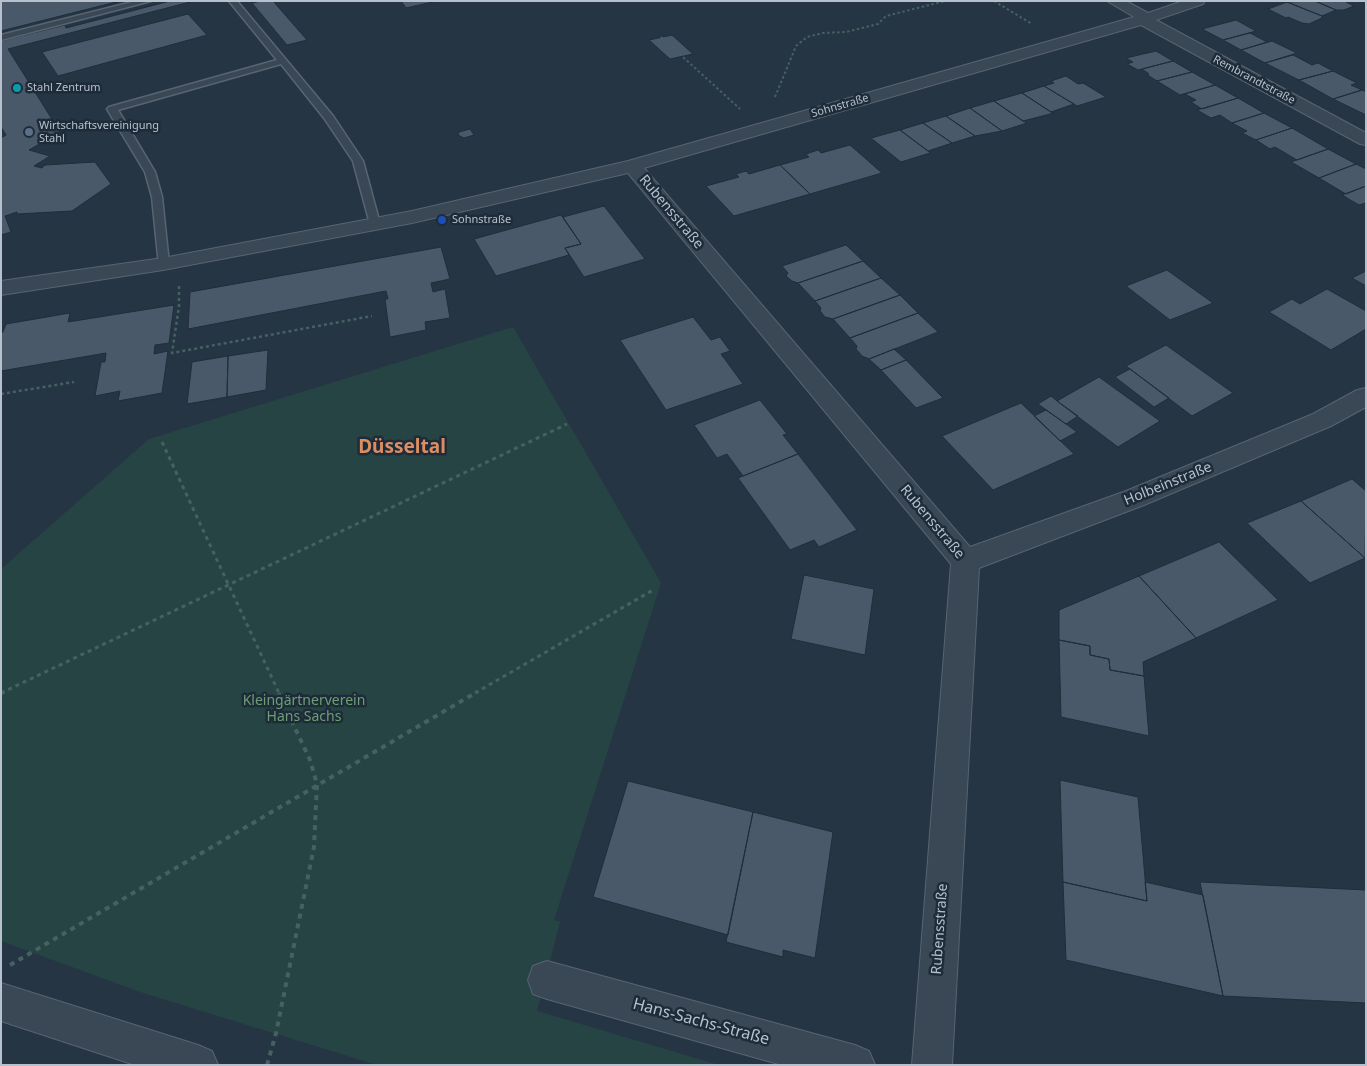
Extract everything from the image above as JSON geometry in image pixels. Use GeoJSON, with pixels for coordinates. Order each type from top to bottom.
{"type":"FeatureCollection","features":[{"type":"Feature","properties":{"kind":"street"},"geometry":{"type":"LineString","coordinates":[[1114,1],[1144,19]]}},
{"type":"Feature","properties":{"kind":"street","name":"Sohnstraße"},"geometry":{"type":"LineString","coordinates":[[1,288],[172,262],[375,224],[437,212],[632,166],[1144,19],[1198,1]]}},
{"type":"Feature","properties":{"kind":"street","name":"Rembrandtstraße"},"geometry":{"type":"LineString","coordinates":[[1144,19],[1366,140]]}},
{"type":"Feature","properties":{"kind":"street","name":"Rubensstraße"},"geometry":{"type":"LineString","coordinates":[[632,166],[965,561],[932,1065]]}},
{"type":"Feature","properties":{"kind":"street","name":"Holbeinstraße"},"geometry":{"type":"LineString","coordinates":[[965,561],[1144,494],[1322,420],[1366,396]]}},
{"type":"Feature","properties":{"kind":"street","name":"Hans-Sachs-Straße"},"geometry":{"type":"LineString","coordinates":[[547,980],[855,1065]]}},
{"type":"Feature","properties":{"kind":"street"},"geometry":{"type":"LineString","coordinates":[[5,984],[198,1065]]}},
{"type":"Feature","properties":{"kind":"lane"},"geometry":{"type":"LineString","coordinates":[[1,38],[147,1]]}},
{"type":"Feature","properties":{"kind":"lane"},"geometry":{"type":"LineString","coordinates":[[233,1],[328,116],[358,161],[375,224]]}},
{"type":"Feature","properties":{"kind":"lane"},"geometry":{"type":"LineString","coordinates":[[172,262],[150,172],[112,109],[282,61]]}},
{"type":"Feature","properties":{"kind":"path"},"geometry":{"type":"LineString","coordinates":[[661,37],[762,129],[796,46],[807,37],[823,33],[846,32],[878,24],[886,16],[945,1]]}},
{"type":"Feature","properties":{"kind":"path"},"geometry":{"type":"LineString","coordinates":[[994,1],[1062,42]]}},
{"type":"Feature","properties":{"kind":"path"},"geometry":{"type":"LineString","coordinates":[[172,262],[179,306],[172,353],[372,316]]}},
{"type":"Feature","properties":{"kind":"path"},"geometry":{"type":"LineString","coordinates":[[1,394],[74,382]]}},
{"type":"Feature","properties":{"kind":"path"},"geometry":{"type":"LineString","coordinates":[[1,693],[567,424]]}},
{"type":"Feature","properties":{"kind":"path"},"geometry":{"type":"LineString","coordinates":[[162,442],[310,760],[317,784],[314,846],[276,1033],[267,1065]]}},
{"type":"Feature","properties":{"kind":"path"},"geometry":{"type":"LineString","coordinates":[[5,984],[317,784],[653,590]]}},
{"type":"Feature","properties":{"kind":"green space","name":"Kleingärtnerverein Hans Sachs"},"geometry":{"type":"Polygon","coordinates":[[[513,327],[661,583],[554,920],[560,922],[537,1011],[719,1065],[377,1065],[140,992],[1,941],[1,569],[149,439],[513,327]]]}},
{"type":"Feature","properties":{"kind":"building"},"geometry":{"type":"Polygon","coordinates":[[[1,1],[120,1],[1,31],[1,1]]]}},
{"type":"Feature","properties":{"kind":"building","name":"Stahl Zentrum"},"geometry":{"type":"Polygon","coordinates":[[[170,1],[194,1],[8,49],[60,132],[29,150],[50,156],[34,166],[42,168],[45,165],[95,162],[111,184],[72,211],[17,214],[17,212],[5,216],[11,232],[1,235],[1,138],[6,135],[1,127],[1,41],[65,25],[66,28],[170,1]]]}},
{"type":"Feature","properties":{"kind":"building"},"geometry":{"type":"Polygon","coordinates":[[[273,1],[307,40],[287,45],[252,3],[273,1]]]}},
{"type":"Feature","properties":{"kind":"building"},"geometry":{"type":"Polygon","coordinates":[[[401,1],[437,1],[406,8],[401,1]]]}},
{"type":"Feature","properties":{"kind":"building"},"geometry":{"type":"Polygon","coordinates":[[[1315,1],[1344,1],[1354,6],[1344,10],[1336,10],[1315,1]]]}},
{"type":"Feature","properties":{"kind":"building"},"geometry":{"type":"Polygon","coordinates":[[[1315,1],[1336,10],[1322,16],[1287,2],[1315,1]]]}},
{"type":"Feature","properties":{"kind":"building"},"geometry":{"type":"Polygon","coordinates":[[[1287,2],[1322,16],[1322,18],[1309,24],[1302,23],[1268,9],[1287,2]]]}},
{"type":"Feature","properties":{"kind":"building"},"geometry":{"type":"Polygon","coordinates":[[[188,14],[207,35],[58,76],[42,52],[188,14]]]}},
{"type":"Feature","properties":{"kind":"building"},"geometry":{"type":"Polygon","coordinates":[[[1236,20],[1256,31],[1223,40],[1202,29],[1236,20]]]}},
{"type":"Feature","properties":{"kind":"building"},"geometry":{"type":"Polygon","coordinates":[[[1250,33],[1267,42],[1241,50],[1223,40],[1250,33]]]}},
{"type":"Feature","properties":{"kind":"building"},"geometry":{"type":"Polygon","coordinates":[[[672,35],[693,54],[670,59],[649,40],[672,35]]]}},
{"type":"Feature","properties":{"kind":"building"},"geometry":{"type":"Polygon","coordinates":[[[1272,41],[1297,53],[1265,63],[1241,50],[1272,41]]]}},
{"type":"Feature","properties":{"kind":"building"},"geometry":{"type":"Polygon","coordinates":[[[1156,51],[1173,61],[1138,70],[1127,64],[1133,62],[1126,58],[1156,51]]]}},
{"type":"Feature","properties":{"kind":"building"},"geometry":{"type":"Polygon","coordinates":[[[1293,55],[1312,65],[1318,63],[1333,71],[1299,80],[1265,63],[1293,55]]]}},
{"type":"Feature","properties":{"kind":"building"},"geometry":{"type":"Polygon","coordinates":[[[1173,61],[1192,72],[1157,81],[1142,69],[1173,61]]]}},
{"type":"Feature","properties":{"kind":"building"},"geometry":{"type":"Polygon","coordinates":[[[1333,71],[1357,83],[1351,85],[1362,90],[1333,99],[1299,80],[1333,71]]]}},
{"type":"Feature","properties":{"kind":"building"},"geometry":{"type":"Polygon","coordinates":[[[1192,72],[1215,85],[1180,95],[1157,81],[1192,72]]]}},
{"type":"Feature","properties":{"kind":"building"},"geometry":{"type":"Polygon","coordinates":[[[1066,76],[1078,84],[1083,83],[1106,97],[1077,106],[1044,86],[1054,83],[1051,81],[1066,76]]]}},
{"type":"Feature","properties":{"kind":"building"},"geometry":{"type":"Polygon","coordinates":[[[1215,85],[1238,98],[1202,109],[1191,102],[1196,100],[1185,94],[1215,85]]]}},
{"type":"Feature","properties":{"kind":"building"},"geometry":{"type":"Polygon","coordinates":[[[1044,86],[1074,104],[1051,112],[1022,93],[1044,86]]]}},
{"type":"Feature","properties":{"kind":"building"},"geometry":{"type":"Polygon","coordinates":[[[1362,90],[1366,92],[1366,115],[1333,99],[1362,90]]]}},
{"type":"Feature","properties":{"kind":"building"},"geometry":{"type":"Polygon","coordinates":[[[1022,93],[1054,113],[1023,121],[994,101],[1022,93]]]}},
{"type":"Feature","properties":{"kind":"building"},"geometry":{"type":"Polygon","coordinates":[[[1238,98],[1264,113],[1232,123],[1220,115],[1211,118],[1197,110],[1238,98]]]}},
{"type":"Feature","properties":{"kind":"building"},"geometry":{"type":"Polygon","coordinates":[[[994,101],[1027,123],[1002,131],[970,108],[994,101]]]}},
{"type":"Feature","properties":{"kind":"building"},"geometry":{"type":"Polygon","coordinates":[[[970,108],[1002,131],[975,136],[946,116],[970,108]]]}},
{"type":"Feature","properties":{"kind":"building"},"geometry":{"type":"Polygon","coordinates":[[[1264,113],[1292,128],[1256,140],[1242,133],[1247,131],[1232,123],[1264,113]]]}},
{"type":"Feature","properties":{"kind":"building"},"geometry":{"type":"Polygon","coordinates":[[[946,116],[975,136],[952,143],[923,123],[946,116]]]}},
{"type":"Feature","properties":{"kind":"building"},"geometry":{"type":"Polygon","coordinates":[[[923,123],[952,143],[928,151],[900,130],[923,123]]]}},
{"type":"Feature","properties":{"kind":"building"},"geometry":{"type":"Polygon","coordinates":[[[1292,128],[1328,149],[1297,160],[1275,147],[1270,149],[1256,140],[1292,128]]]}},
{"type":"Feature","properties":{"kind":"building"},"geometry":{"type":"Polygon","coordinates":[[[470,129],[474,135],[464,138],[458,135],[459,132],[470,129]]]}},
{"type":"Feature","properties":{"kind":"building"},"geometry":{"type":"Polygon","coordinates":[[[900,130],[930,153],[901,162],[871,138],[900,130]]]}},
{"type":"Feature","properties":{"kind":"building"},"geometry":{"type":"Polygon","coordinates":[[[850,145],[882,173],[810,194],[780,165],[809,157],[806,154],[818,150],[821,153],[850,145]]]}},
{"type":"Feature","properties":{"kind":"building"},"geometry":{"type":"Polygon","coordinates":[[[1328,149],[1356,164],[1319,178],[1291,162],[1328,149]]]}},
{"type":"Feature","properties":{"kind":"building"},"geometry":{"type":"Polygon","coordinates":[[[1356,164],[1366,169],[1366,186],[1346,194],[1319,178],[1356,164]]]}},
{"type":"Feature","properties":{"kind":"building"},"geometry":{"type":"Polygon","coordinates":[[[780,165],[810,194],[734,216],[706,186],[739,177],[736,174],[746,171],[749,174],[780,165]]]}},
{"type":"Feature","properties":{"kind":"building"},"geometry":{"type":"Polygon","coordinates":[[[1366,186],[1366,203],[1359,205],[1342,195],[1366,186]]]}},
{"type":"Feature","properties":{"kind":"building"},"geometry":{"type":"Polygon","coordinates":[[[604,206],[645,259],[584,277],[565,248],[581,244],[563,217],[604,206]]]}},
{"type":"Feature","properties":{"kind":"building"},"geometry":{"type":"Polygon","coordinates":[[[561,215],[581,244],[565,248],[569,255],[496,276],[474,239],[561,215]]]}},
{"type":"Feature","properties":{"kind":"building"},"geometry":{"type":"Polygon","coordinates":[[[846,245],[863,261],[798,283],[786,276],[788,273],[782,266],[846,245]]]}},
{"type":"Feature","properties":{"kind":"building"},"geometry":{"type":"Polygon","coordinates":[[[441,247],[450,279],[431,283],[433,292],[445,289],[450,318],[425,322],[426,330],[390,337],[385,299],[388,299],[386,291],[188,329],[190,292],[441,247]]]}},
{"type":"Feature","properties":{"kind":"building"},"geometry":{"type":"Polygon","coordinates":[[[863,261],[881,278],[815,301],[798,283],[863,261]]]}},
{"type":"Feature","properties":{"kind":"building"},"geometry":{"type":"Polygon","coordinates":[[[1167,270],[1213,303],[1170,320],[1126,286],[1167,270]]]}},
{"type":"Feature","properties":{"kind":"building"},"geometry":{"type":"Polygon","coordinates":[[[1366,271],[1366,286],[1352,278],[1366,271]]]}},
{"type":"Feature","properties":{"kind":"building"},"geometry":{"type":"Polygon","coordinates":[[[881,278],[900,295],[833,319],[825,317],[815,301],[881,278]]]}},
{"type":"Feature","properties":{"kind":"building"},"geometry":{"type":"Polygon","coordinates":[[[1327,289],[1366,311],[1366,329],[1331,350],[1269,312],[1292,299],[1300,304],[1327,289]]]}},
{"type":"Feature","properties":{"kind":"building"},"geometry":{"type":"Polygon","coordinates":[[[900,295],[918,313],[850,338],[833,319],[900,295]]]}},
{"type":"Feature","properties":{"kind":"building"},"geometry":{"type":"Polygon","coordinates":[[[174,305],[169,343],[155,345],[154,354],[168,351],[162,393],[118,401],[120,391],[95,396],[101,362],[105,362],[106,353],[1,371],[1,333],[6,324],[70,313],[68,322],[174,305]]]}},
{"type":"Feature","properties":{"kind":"building"},"geometry":{"type":"Polygon","coordinates":[[[918,313],[938,332],[869,359],[862,356],[850,338],[918,313]]]}},
{"type":"Feature","properties":{"kind":"building"},"geometry":{"type":"Polygon","coordinates":[[[693,317],[711,340],[720,337],[730,351],[721,354],[743,384],[666,410],[620,340],[693,317]]]}},
{"type":"Feature","properties":{"kind":"building"},"geometry":{"type":"Polygon","coordinates":[[[1166,345],[1233,393],[1192,416],[1126,366],[1166,345]]]}},
{"type":"Feature","properties":{"kind":"building"},"geometry":{"type":"Polygon","coordinates":[[[894,349],[906,360],[881,370],[869,359],[894,349]]]}},
{"type":"Feature","properties":{"kind":"building"},"geometry":{"type":"Polygon","coordinates":[[[268,350],[266,390],[227,397],[228,356],[268,350]]]}},
{"type":"Feature","properties":{"kind":"building"},"geometry":{"type":"Polygon","coordinates":[[[228,356],[227,397],[187,404],[192,362],[228,356]]]}},
{"type":"Feature","properties":{"kind":"building"},"geometry":{"type":"Polygon","coordinates":[[[906,360],[943,398],[916,408],[881,370],[906,360]]]}},
{"type":"Feature","properties":{"kind":"building"},"geometry":{"type":"Polygon","coordinates":[[[1130,369],[1169,398],[1154,407],[1115,377],[1130,369]]]}},
{"type":"Feature","properties":{"kind":"building"},"geometry":{"type":"Polygon","coordinates":[[[1099,377],[1160,421],[1118,447],[1057,401],[1099,377]]]}},
{"type":"Feature","properties":{"kind":"building"},"geometry":{"type":"Polygon","coordinates":[[[1051,396],[1078,416],[1066,424],[1038,404],[1051,396]]]}},
{"type":"Feature","properties":{"kind":"building"},"geometry":{"type":"Polygon","coordinates":[[[760,400],[787,434],[783,435],[798,454],[743,476],[727,454],[717,458],[694,425],[760,400]]]}},
{"type":"Feature","properties":{"kind":"building"},"geometry":{"type":"Polygon","coordinates":[[[1021,403],[1074,454],[993,490],[942,436],[1021,403]]]}},
{"type":"Feature","properties":{"kind":"building"},"geometry":{"type":"Polygon","coordinates":[[[1046,410],[1077,432],[1060,441],[1034,416],[1046,410]]]}},
{"type":"Feature","properties":{"kind":"building"},"geometry":{"type":"Polygon","coordinates":[[[798,454],[857,530],[819,547],[814,540],[790,550],[738,478],[798,454]]]}},
{"type":"Feature","properties":{"kind":"building"},"geometry":{"type":"Polygon","coordinates":[[[1352,479],[1366,491],[1365,558],[1301,501],[1352,479]]]}},
{"type":"Feature","properties":{"kind":"building"},"geometry":{"type":"Polygon","coordinates":[[[1301,501],[1365,558],[1310,583],[1247,523],[1301,501]]]}},
{"type":"Feature","properties":{"kind":"building"},"geometry":{"type":"Polygon","coordinates":[[[1219,542],[1278,600],[1196,638],[1139,576],[1219,542]]]}},
{"type":"Feature","properties":{"kind":"building"},"geometry":{"type":"Polygon","coordinates":[[[804,575],[874,589],[865,655],[791,639],[804,575]]]}},
{"type":"Feature","properties":{"kind":"building"},"geometry":{"type":"Polygon","coordinates":[[[1139,576],[1196,638],[1143,662],[1144,676],[1110,670],[1109,659],[1090,655],[1090,646],[1059,640],[1059,610],[1139,576]]]}},
{"type":"Feature","properties":{"kind":"building"},"geometry":{"type":"Polygon","coordinates":[[[1059,640],[1090,646],[1090,655],[1109,659],[1110,670],[1144,676],[1149,736],[1061,717],[1059,640]]]}},
{"type":"Feature","properties":{"kind":"building"},"geometry":{"type":"Polygon","coordinates":[[[1060,780],[1138,797],[1147,901],[1063,882],[1060,780]]]}},
{"type":"Feature","properties":{"kind":"building"},"geometry":{"type":"Polygon","coordinates":[[[628,781],[753,812],[728,935],[593,897],[628,781]]]}},
{"type":"Feature","properties":{"kind":"building"},"geometry":{"type":"Polygon","coordinates":[[[753,812],[833,832],[815,958],[783,950],[783,957],[726,942],[753,812]]]}},
{"type":"Feature","properties":{"kind":"building"},"geometry":{"type":"Polygon","coordinates":[[[1063,882],[1147,901],[1145,882],[1203,895],[1223,996],[1066,960],[1063,882]]]}},
{"type":"Feature","properties":{"kind":"building"},"geometry":{"type":"Polygon","coordinates":[[[1200,882],[1366,890],[1366,1003],[1223,996],[1200,882]]]}},
{"type":"Feature","properties":{"kind":"place","name":"Stahl Zentrum"},"geometry":{"type":"Point","coordinates":[17,88]}},
{"type":"Feature","properties":{"kind":"place","name":"Wirtschaftsvereinigung Stahl"},"geometry":{"type":"Point","coordinates":[29,132]}},
{"type":"Feature","properties":{"kind":"place","name":"Sohnstraße"},"geometry":{"type":"Point","coordinates":[442,220]}},
{"type":"Feature","properties":{"kind":"district","name":"Düsseltal"},"geometry":{"type":"Point","coordinates":[402,448]}}]}
